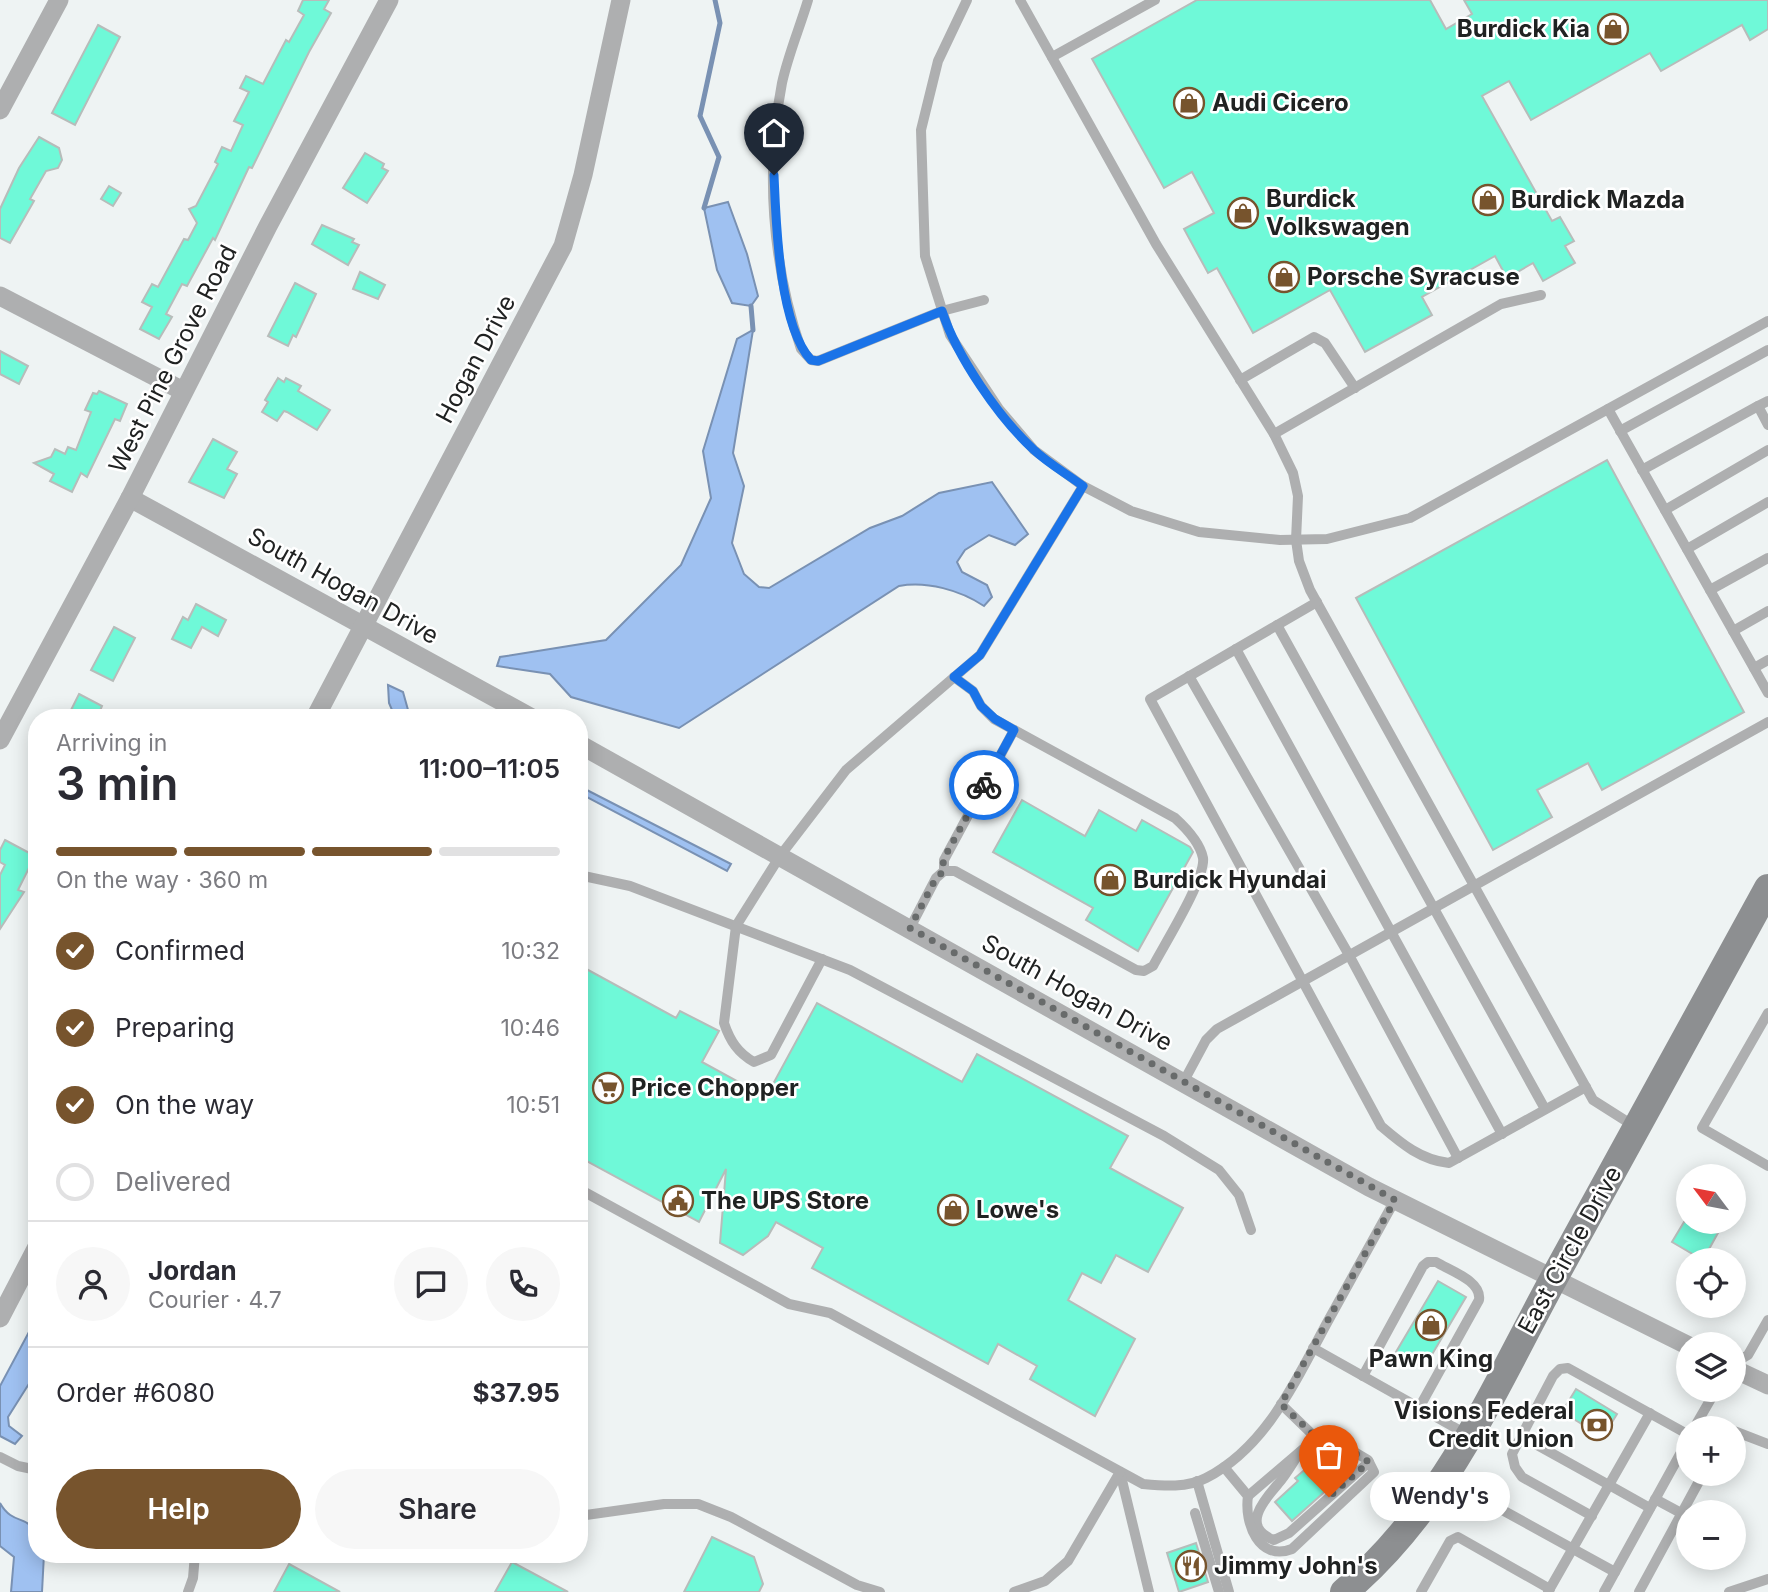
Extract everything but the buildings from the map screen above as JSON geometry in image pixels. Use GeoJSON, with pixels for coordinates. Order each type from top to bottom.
{"type":"FeatureCollection","features":[{"type":"Feature","properties":{"kind":"street"},"geometry":{"type":"LineString","coordinates":[[0,110],[59,0]]}},
{"type":"Feature","properties":{"kind":"street","name":"West Pine Grove Road"},"geometry":{"type":"LineString","coordinates":[[0,740],[130,498],[183,391],[388,0]]}},
{"type":"Feature","properties":{"kind":"street","name":"Hogan Drive"},"geometry":{"type":"LineString","coordinates":[[320,709],[563,246],[583,175],[621,0]]}},
{"type":"Feature","properties":{"kind":"street"},"geometry":{"type":"LineString","coordinates":[[0,296],[183,391]]}},
{"type":"Feature","properties":{"kind":"street","name":"South Hogan Drive"},"geometry":{"type":"LineString","coordinates":[[130,498],[516,709]]}},
{"type":"Feature","properties":{"kind":"street","name":"South Hogan Drive"},"geometry":{"type":"LineString","coordinates":[[588,749],[1395,1200],[1676,1340]]}},
{"type":"Feature","properties":{"kind":"street","name":"East Circle Drive"},"geometry":{"type":"LineString","coordinates":[[1344,1592],[1413,1524],[1444,1478],[1768,888]]}},
{"type":"Feature","properties":{"kind":"street"},"geometry":{"type":"LineString","coordinates":[[0,1318],[28,1264]]}},
{"type":"Feature","properties":{"kind":"street"},"geometry":{"type":"LineString","coordinates":[[1746,1375],[1768,1385]]}},
{"type":"Feature","properties":{"kind":"lane"},"geometry":{"type":"LineString","coordinates":[[808,0],[783,80],[772,149],[777,253],[801,349],[811,360],[818,361],[942,311],[984,300]]}},
{"type":"Feature","properties":{"kind":"lane"},"geometry":{"type":"LineString","coordinates":[[967,0],[938,61],[921,130],[925,256],[942,311],[950,335],[999,409],[1034,450],[1083,486],[1132,511],[1199,532],[1296,540],[1327,539],[1410,518],[1768,321]]}},
{"type":"Feature","properties":{"kind":"lane"},"geometry":{"type":"LineString","coordinates":[[1020,0],[1156,244],[1274,434],[1293,474],[1298,496],[1298,561],[1317,602],[1594,1101],[1637,1128]]}},
{"type":"Feature","properties":{"kind":"lane"},"geometry":{"type":"LineString","coordinates":[[1052,57],[1155,0]]}},
{"type":"Feature","properties":{"kind":"lane"},"geometry":{"type":"LineString","coordinates":[[1274,434],[1501,304],[1541,295]]}},
{"type":"Feature","properties":{"kind":"lane"},"geometry":{"type":"LineString","coordinates":[[1240,380],[1314,337],[1325,343],[1355,388]]}},
{"type":"Feature","properties":{"kind":"lane"},"geometry":{"type":"LineString","coordinates":[[1620,431],[1768,350]]}},
{"type":"Feature","properties":{"kind":"lane"},"geometry":{"type":"LineString","coordinates":[[1642,470],[1768,401]]}},
{"type":"Feature","properties":{"kind":"lane"},"geometry":{"type":"LineString","coordinates":[[1758,406],[1768,425]]}},
{"type":"Feature","properties":{"kind":"lane"},"geometry":{"type":"LineString","coordinates":[[1608,409],[1768,693]]}},
{"type":"Feature","properties":{"kind":"lane"},"geometry":{"type":"LineString","coordinates":[[1665,510],[1768,450]]}},
{"type":"Feature","properties":{"kind":"lane"},"geometry":{"type":"LineString","coordinates":[[822,959],[771,1055],[754,1062],[736,1048],[724,1023],[736,926],[780,856],[846,770],[980,655],[1083,486]]}},
{"type":"Feature","properties":{"kind":"lane"},"geometry":{"type":"LineString","coordinates":[[1687,549],[1768,502]]}},
{"type":"Feature","properties":{"kind":"lane"},"geometry":{"type":"LineString","coordinates":[[1710,590],[1768,558]]}},
{"type":"Feature","properties":{"kind":"lane"},"geometry":{"type":"LineString","coordinates":[[1317,602],[1150,699],[1381,1126],[1402,1145],[1432,1161],[1449,1163],[1586,1087]]}},
{"type":"Feature","properties":{"kind":"lane"},"geometry":{"type":"LineString","coordinates":[[1733,631],[1768,611]]}},
{"type":"Feature","properties":{"kind":"lane"},"geometry":{"type":"LineString","coordinates":[[1277,625],[1545,1109]]}},
{"type":"Feature","properties":{"kind":"lane"},"geometry":{"type":"LineString","coordinates":[[1236,649],[1502,1133]]}},
{"type":"Feature","properties":{"kind":"lane"},"geometry":{"type":"LineString","coordinates":[[1754,668],[1768,660]]}},
{"type":"Feature","properties":{"kind":"lane"},"geometry":{"type":"LineString","coordinates":[[1189,676],[1349,955],[1458,1158]]}},
{"type":"Feature","properties":{"kind":"lane"},"geometry":{"type":"LineString","coordinates":[[910,928],[936,878],[944,871],[955,871],[1136,970],[1144,971],[1153,966],[1201,876],[1203,858],[1190,832],[1175,818],[995,719],[981,706],[973,691],[954,677]]}},
{"type":"Feature","properties":{"kind":"lane"},"geometry":{"type":"LineString","coordinates":[[1184,1081],[1206,1040],[1217,1029],[1768,722]]}},
{"type":"Feature","properties":{"kind":"lane"},"geometry":{"type":"LineString","coordinates":[[944,871],[943,860],[1014,730]]}},
{"type":"Feature","properties":{"kind":"lane"},"geometry":{"type":"LineString","coordinates":[[588,876],[630,886],[850,970],[1140,1124],[1219,1170],[1239,1195],[1251,1230]]}},
{"type":"Feature","properties":{"kind":"lane"},"geometry":{"type":"LineString","coordinates":[[1768,1013],[1702,1128],[1768,1166]]}},
{"type":"Feature","properties":{"kind":"lane"},"geometry":{"type":"LineString","coordinates":[[588,1194],[789,1304],[830,1313],[1143,1484],[1171,1487],[1196,1481],[1224,1467],[1257,1437],[1281,1404],[1395,1200]]}},
{"type":"Feature","properties":{"kind":"lane"},"geometry":{"type":"LineString","coordinates":[[1363,1376],[1423,1266],[1428,1262],[1436,1262],[1476,1285],[1480,1294],[1419,1408]]}},
{"type":"Feature","properties":{"kind":"lane"},"geometry":{"type":"LineString","coordinates":[[1746,1356],[1768,1320]]}},
{"type":"Feature","properties":{"kind":"lane"},"geometry":{"type":"LineString","coordinates":[[1313,1348],[1468,1436]]}},
{"type":"Feature","properties":{"kind":"lane"},"geometry":{"type":"LineString","coordinates":[[1592,1516],[1522,1477],[1515,1467],[1512,1454],[1553,1376],[1560,1369],[1568,1368],[1676,1429]]}},
{"type":"Feature","properties":{"kind":"lane"},"geometry":{"type":"LineString","coordinates":[[1224,1467],[1248,1496],[1247,1519],[1252,1532],[1265,1548],[1283,1552],[1292,1549],[1374,1472],[1369,1462],[1341,1444],[1317,1438],[1281,1404]]}},
{"type":"Feature","properties":{"kind":"lane"},"geometry":{"type":"LineString","coordinates":[[1421,1592],[1450,1541],[1458,1538],[1549,1590],[1650,1413]]}},
{"type":"Feature","properties":{"kind":"lane"},"geometry":{"type":"LineString","coordinates":[[1521,1436],[1609,1485],[1676,1511]]}},
{"type":"Feature","properties":{"kind":"lane"},"geometry":{"type":"LineString","coordinates":[[1746,1436],[1768,1444]]}},
{"type":"Feature","properties":{"kind":"lane"},"geometry":{"type":"LineString","coordinates":[[1248,1496],[1317,1438]]}},
{"type":"Feature","properties":{"kind":"lane"},"geometry":{"type":"LineString","coordinates":[[1300,1452],[1258,1509],[1259,1528],[1265,1536],[1274,1540],[1289,1533],[1369,1462]]}},
{"type":"Feature","properties":{"kind":"lane"},"geometry":{"type":"LineString","coordinates":[[0,1457],[18,1466],[28,1467]]}},
{"type":"Feature","properties":{"kind":"lane"},"geometry":{"type":"LineString","coordinates":[[1604,1592],[1676,1461]]}},
{"type":"Feature","properties":{"kind":"lane"},"geometry":{"type":"LineString","coordinates":[[1014,1592],[1045,1581],[1068,1561],[1120,1472]]}},
{"type":"Feature","properties":{"kind":"lane"},"geometry":{"type":"LineString","coordinates":[[1120,1472],[1149,1592]]}},
{"type":"Feature","properties":{"kind":"lane"},"geometry":{"type":"LineString","coordinates":[[1444,1478],[1615,1572]]}},
{"type":"Feature","properties":{"kind":"lane"},"geometry":{"type":"LineString","coordinates":[[1196,1481],[1229,1592]]}},
{"type":"Feature","properties":{"kind":"lane"},"geometry":{"type":"LineString","coordinates":[[588,1515],[664,1504],[698,1504],[731,1517],[856,1585],[880,1592]]}},
{"type":"Feature","properties":{"kind":"lane"},"geometry":{"type":"LineString","coordinates":[[1195,1513],[1219,1592]]}},
{"type":"Feature","properties":{"kind":"lane"},"geometry":{"type":"LineString","coordinates":[[1639,1592],[1676,1522]]}},
{"type":"Feature","properties":{"kind":"lane"},"geometry":{"type":"LineString","coordinates":[[187,1592],[193,1578],[194,1563]]}},
{"type":"Feature","properties":{"kind":"lane"},"geometry":{"type":"LineString","coordinates":[[1729,1592],[1768,1579]]}},
{"type":"Feature","properties":{"kind":"water"},"geometry":{"type":"Polygon","coordinates":[[[728,202],[747,254],[758,296],[751,306],[732,303],[717,270],[704,208],[728,202]]]}},
{"type":"Feature","properties":{"kind":"water"},"geometry":{"type":"Polygon","coordinates":[[[753,330],[733,453],[744,486],[732,543],[744,574],[759,587],[769,588],[870,528],[902,516],[939,493],[992,482],[1028,534],[1015,545],[989,535],[965,550],[957,562],[962,572],[987,585],[992,597],[984,606],[965,595],[943,588],[899,586],[679,728],[571,697],[550,674],[497,666],[500,657],[606,640],[681,565],[711,498],[703,451],[737,339],[753,330]]]}},
{"type":"Feature","properties":{"kind":"water"},"geometry":{"type":"Polygon","coordinates":[[[388,685],[403,692],[408,709],[392,709],[388,685]]]}},
{"type":"Feature","properties":{"kind":"water"},"geometry":{"type":"Polygon","coordinates":[[[588,791],[731,864],[727,871],[588,798],[588,791]]]}},
{"type":"Feature","properties":{"kind":"water"},"geometry":{"type":"Polygon","coordinates":[[[28,1334],[28,1385],[8,1417],[9,1426],[22,1436],[15,1444],[0,1436],[0,1386],[28,1334]]]}},
{"type":"Feature","properties":{"kind":"water"},"geometry":{"type":"Polygon","coordinates":[[[0,1503],[6,1512],[28,1523],[28,1563],[44,1563],[42,1592],[11,1592],[14,1557],[0,1546],[0,1503]]]}},
{"type":"Feature","properties":{"kind":"waterway"},"geometry":{"type":"LineString","coordinates":[[704,208],[719,157],[700,116],[720,23],[715,0]]}},
{"type":"Feature","properties":{"kind":"waterway"},"geometry":{"type":"LineString","coordinates":[[751,306],[753,330]]}},
{"type":"Feature","properties":{"kind":"way so far"},"geometry":{"type":"LineString","coordinates":[[984,785],[943,860],[944,871],[936,878],[910,928],[1395,1200],[1281,1404],[1317,1438],[1341,1444],[1368,1460],[1369,1462],[1329,1497]]}},
{"type":"Feature","properties":{"kind":"place","name":"Burdick Kia"},"geometry":{"type":"Point","coordinates":[1613,29]}},
{"type":"Feature","properties":{"kind":"place","name":"Audi Cicero"},"geometry":{"type":"Point","coordinates":[1189,103]}},
{"type":"Feature","properties":{"kind":"place","name":"Burdick Mazda"},"geometry":{"type":"Point","coordinates":[1488,200]}},
{"type":"Feature","properties":{"kind":"place","name":"Burdick Volkswagen"},"geometry":{"type":"Point","coordinates":[1243,213]}},
{"type":"Feature","properties":{"kind":"place","name":"Porsche Syracuse"},"geometry":{"type":"Point","coordinates":[1284,277]}},
{"type":"Feature","properties":{"kind":"place","name":"Burdick Hyundai"},"geometry":{"type":"Point","coordinates":[1110,880]}},
{"type":"Feature","properties":{"kind":"place","name":"Price Chopper"},"geometry":{"type":"Point","coordinates":[608,1088]}},
{"type":"Feature","properties":{"kind":"place","name":"The UPS Store"},"geometry":{"type":"Point","coordinates":[678,1201]}},
{"type":"Feature","properties":{"kind":"place","name":"Lowe's"},"geometry":{"type":"Point","coordinates":[953,1210]}},
{"type":"Feature","properties":{"kind":"place","name":"Pawn King"},"geometry":{"type":"Point","coordinates":[1431,1325]}},
{"type":"Feature","properties":{"kind":"place","name":"Visions Federal Credit Union"},"geometry":{"type":"Point","coordinates":[1597,1425]}},
{"type":"Feature","properties":{"kind":"place","name":"Wendy's"},"geometry":{"type":"Point","coordinates":[1329,1497]}},
{"type":"Feature","properties":{"kind":"place","name":"Jimmy John's"},"geometry":{"type":"Point","coordinates":[1191,1566]}},
{"type":"Feature","properties":{"kind":"route"},"geometry":{"type":"LineString","coordinates":[[774,175],[777,253],[801,349],[811,360],[818,361],[942,311],[950,335],[999,409],[1034,450],[1083,486],[980,655],[954,677],[973,691],[981,706],[995,719],[1014,730],[984,785]]}}]}
